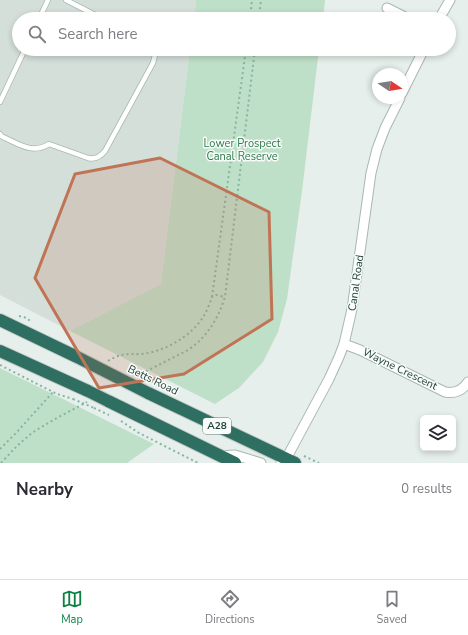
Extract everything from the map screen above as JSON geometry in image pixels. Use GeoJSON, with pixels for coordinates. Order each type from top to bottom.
{"type":"FeatureCollection","features":[{"type":"Feature","properties":{"kind":"highway","name":"Betts Road"},"geometry":{"type":"LineString","coordinates":[[0,320],[287,462]]}},
{"type":"Feature","properties":{"kind":"highway","name":"A28"},"geometry":{"type":"LineString","coordinates":[[0,351],[88,396],[108,401],[235,463]]}},
{"type":"Feature","properties":{"kind":"street"},"geometry":{"type":"LineString","coordinates":[[443,12],[450,0]]}},
{"type":"Feature","properties":{"kind":"street"},"geometry":{"type":"LineString","coordinates":[[387,8],[395,12]]}},
{"type":"Feature","properties":{"kind":"street"},"geometry":{"type":"LineString","coordinates":[[408,81],[420,56]]}},
{"type":"Feature","properties":{"kind":"street","name":"Canal Road"},"geometry":{"type":"LineString","coordinates":[[287,462],[329,379],[344,344],[352,309],[371,173],[385,128],[397,104]]}},
{"type":"Feature","properties":{"kind":"street","name":"Wayne Crescent"},"geometry":{"type":"LineString","coordinates":[[344,344],[360,350],[446,392],[458,396],[468,382]]}},
{"type":"Feature","properties":{"kind":"street"},"geometry":{"type":"LineString","coordinates":[[220,456],[236,455],[261,463]]}},
{"type":"Feature","properties":{"kind":"lane"},"geometry":{"type":"LineString","coordinates":[[42,12],[48,0]]}},
{"type":"Feature","properties":{"kind":"lane"},"geometry":{"type":"LineString","coordinates":[[66,0],[89,12]]}},
{"type":"Feature","properties":{"kind":"lane"},"geometry":{"type":"LineString","coordinates":[[0,102],[22,56]]}},
{"type":"Feature","properties":{"kind":"lane"},"geometry":{"type":"LineString","coordinates":[[0,134],[29,149],[40,148],[49,144],[88,158],[97,158],[105,151],[153,63],[155,56]]}},
{"type":"Feature","properties":{"kind":"path"},"geometry":{"type":"LineString","coordinates":[[251,12],[252,0]]}},
{"type":"Feature","properties":{"kind":"path"},"geometry":{"type":"LineString","coordinates":[[260,12],[262,0]]}},
{"type":"Feature","properties":{"kind":"path"},"geometry":{"type":"LineString","coordinates":[[108,361],[121,354],[141,354],[158,351],[175,343],[187,334],[203,318],[212,297],[245,56]]}},
{"type":"Feature","properties":{"kind":"path"},"geometry":{"type":"LineString","coordinates":[[135,377],[195,345],[212,326],[225,297],[254,56]]}},
{"type":"Feature","properties":{"kind":"path"},"geometry":{"type":"LineString","coordinates":[[212,297],[216,295],[225,297]]}},
{"type":"Feature","properties":{"kind":"path"},"geometry":{"type":"LineString","coordinates":[[0,365],[57,394],[73,399],[114,418]]}},
{"type":"Feature","properties":{"kind":"path"},"geometry":{"type":"LineString","coordinates":[[0,449],[53,392]]}},
{"type":"Feature","properties":{"kind":"path"},"geometry":{"type":"LineString","coordinates":[[1,463],[15,448],[35,431],[52,420],[70,412],[88,396]]}},
{"type":"Feature","properties":{"kind":"path"},"geometry":{"type":"LineString","coordinates":[[120,421],[139,433],[198,463]]}},
{"type":"Feature","properties":{"kind":"highlighted area"},"geometry":{"type":"Polygon","coordinates":[[[160,158],[269,212],[272,319],[184,374],[99,388],[35,278],[75,174],[160,158]]]}},
{"type":"Feature","properties":{"kind":"shaded area"},"geometry":{"type":"Polygon","coordinates":[[[0,0],[196,0],[195,12],[12,12],[12,56],[189,56],[161,284],[70,331],[0,295],[0,0]]]}},
{"type":"Feature","properties":{"kind":"green space"},"geometry":{"type":"Polygon","coordinates":[[[196,0],[325,0],[324,12],[195,12],[196,0]]]}},
{"type":"Feature","properties":{"kind":"green space","name":"Lower Prospect Canal Reserve"},"geometry":{"type":"Polygon","coordinates":[[[189,56],[318,56],[287,299],[278,332],[263,362],[239,388],[215,404],[70,331],[161,284],[189,56]]]}},
{"type":"Feature","properties":{"kind":"green space"},"geometry":{"type":"Polygon","coordinates":[[[0,368],[154,444],[127,463],[0,463],[0,368]]]}}]}
